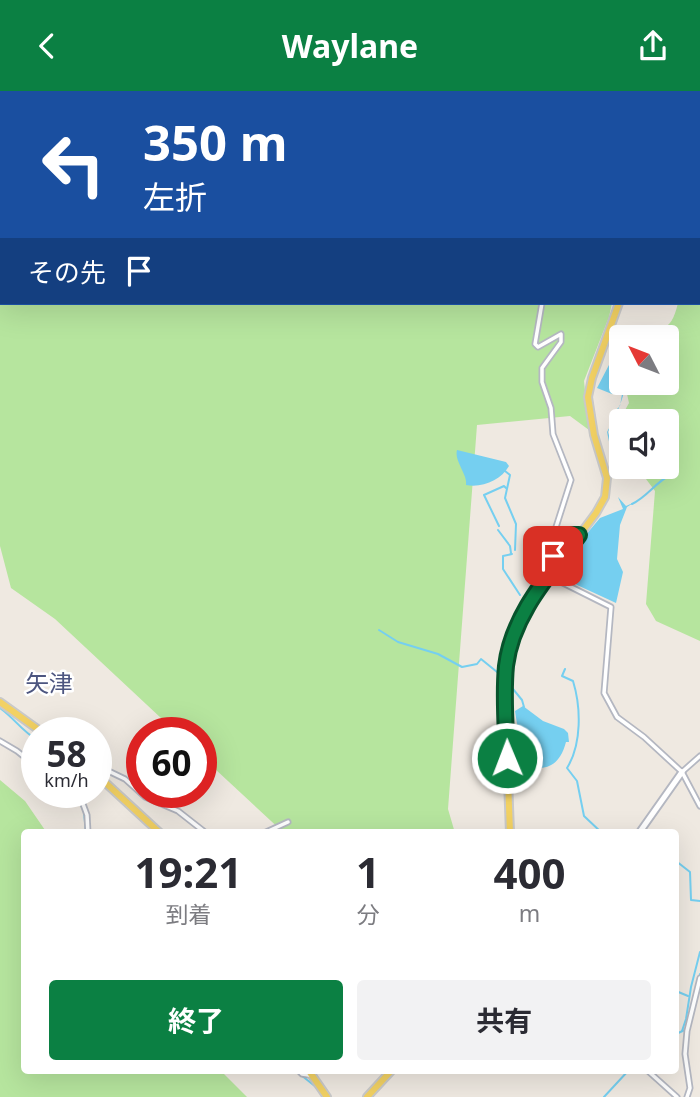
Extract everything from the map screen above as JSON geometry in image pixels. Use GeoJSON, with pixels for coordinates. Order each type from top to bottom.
{"type":"FeatureCollection","features":[{"type":"Feature","properties":{"kind":"main road"},"geometry":{"type":"LineString","coordinates":[[510,829],[505,698],[507,664],[516,627],[531,600],[605,497],[607,478],[594,435],[588,397],[592,377],[618,305]]}},
{"type":"Feature","properties":{"kind":"main road"},"geometry":{"type":"LineString","coordinates":[[0,702],[21,717]]}},
{"type":"Feature","properties":{"kind":"main road"},"geometry":{"type":"LineString","coordinates":[[112,789],[156,829]]}},
{"type":"Feature","properties":{"kind":"main road"},"geometry":{"type":"LineString","coordinates":[[311,1074],[327,1097]]}},
{"type":"Feature","properties":{"kind":"main road"},"geometry":{"type":"LineString","coordinates":[[367,1097],[388,1074]]}},
{"type":"Feature","properties":{"kind":"street"},"geometry":{"type":"LineString","coordinates":[[542,305],[535,344],[538,347],[561,334],[561,342],[542,369],[541,382],[551,408],[553,433],[571,480],[549,549],[537,560],[542,564],[547,562],[571,535],[579,535]]}},
{"type":"Feature","properties":{"kind":"street"},"geometry":{"type":"LineString","coordinates":[[551,573],[561,582],[611,607],[604,693],[617,717],[645,737],[682,772],[700,806]]}},
{"type":"Feature","properties":{"kind":"street"},"geometry":{"type":"LineString","coordinates":[[0,741],[21,754]]}},
{"type":"Feature","properties":{"kind":"street"},"geometry":{"type":"LineString","coordinates":[[642,829],[682,772],[700,757]]}},
{"type":"Feature","properties":{"kind":"street"},"geometry":{"type":"LineString","coordinates":[[112,773],[125,779],[145,797],[178,811],[201,829]]}},
{"type":"Feature","properties":{"kind":"street"},"geometry":{"type":"LineString","coordinates":[[84,808],[88,829]]}},
{"type":"Feature","properties":{"kind":"street"},"geometry":{"type":"LineString","coordinates":[[273,829],[288,822]]}},
{"type":"Feature","properties":{"kind":"street"},"geometry":{"type":"LineString","coordinates":[[687,1097],[690,1088],[685,1054],[687,1031],[700,978]]}},
{"type":"Feature","properties":{"kind":"street"},"geometry":{"type":"LineString","coordinates":[[651,1074],[677,1097]]}},
{"type":"Feature","properties":{"kind":"green space"},"geometry":{"type":"Polygon","coordinates":[[[0,305],[612,305],[584,381],[589,430],[570,416],[477,425],[448,809],[454,829],[280,829],[217,771],[217,717],[160,717],[55,619],[11,588],[0,546],[0,305]]]}},
{"type":"Feature","properties":{"kind":"green space"},"geometry":{"type":"Polygon","coordinates":[[[677,305],[700,305],[700,641],[656,621],[646,604],[655,491],[646,479],[679,479],[679,409],[626,409],[629,403],[627,395],[679,395],[679,325],[668,325],[677,305]]]}},
{"type":"Feature","properties":{"kind":"green space"},"geometry":{"type":"Polygon","coordinates":[[[0,780],[21,798],[21,808],[30,808],[44,829],[21,829],[21,1074],[224,1074],[247,1097],[0,1097],[0,780]]]}},
{"type":"Feature","properties":{"kind":"water"},"geometry":{"type":"Polygon","coordinates":[[[609,365],[609,393],[597,388],[609,365]]]}},
{"type":"Feature","properties":{"kind":"water"},"geometry":{"type":"Polygon","coordinates":[[[457,450],[506,462],[509,466],[491,482],[466,485],[457,459],[457,450]]]}},
{"type":"Feature","properties":{"kind":"water"},"geometry":{"type":"Polygon","coordinates":[[[618,497],[626,506],[635,502],[627,507],[620,525],[617,559],[623,572],[616,603],[577,585],[559,571],[564,564],[567,566],[584,537],[600,518],[623,509],[618,497]]]}},
{"type":"Feature","properties":{"kind":"water"},"geometry":{"type":"Polygon","coordinates":[[[523,706],[543,721],[568,733],[569,742],[566,742],[563,752],[547,767],[532,768],[514,764],[518,730],[515,711],[523,706]]]}},
{"type":"Feature","properties":{"kind":"waterway"},"geometry":{"type":"LineString","coordinates":[[505,471],[510,475],[505,498],[516,524],[515,550]]}},
{"type":"Feature","properties":{"kind":"waterway"},"geometry":{"type":"LineString","coordinates":[[632,504],[664,479]]}},
{"type":"Feature","properties":{"kind":"waterway"},"geometry":{"type":"LineString","coordinates":[[499,526],[484,495],[504,486],[506,488]]}},
{"type":"Feature","properties":{"kind":"waterway"},"geometry":{"type":"LineString","coordinates":[[498,530],[510,546],[511,553]]}},
{"type":"Feature","properties":{"kind":"waterway"},"geometry":{"type":"LineString","coordinates":[[512,554],[503,556],[503,569],[520,595]]}},
{"type":"Feature","properties":{"kind":"waterway"},"geometry":{"type":"LineString","coordinates":[[379,630],[398,642],[438,654],[462,667],[477,664],[481,659],[502,676]]}},
{"type":"Feature","properties":{"kind":"waterway"},"geometry":{"type":"LineString","coordinates":[[565,669],[562,676],[573,681],[579,714],[578,737],[567,768],[577,781],[584,816],[598,829]]}},
{"type":"Feature","properties":{"kind":"waterway"},"geometry":{"type":"LineString","coordinates":[[508,683],[522,700],[524,707]]}},
{"type":"Feature","properties":{"kind":"waterway"},"geometry":{"type":"LineString","coordinates":[[0,708],[21,727]]}},
{"type":"Feature","properties":{"kind":"waterway"},"geometry":{"type":"LineString","coordinates":[[82,808],[86,829]]}},
{"type":"Feature","properties":{"kind":"waterway"},"geometry":{"type":"LineString","coordinates":[[679,863],[690,872],[691,900],[700,901]]}},
{"type":"Feature","properties":{"kind":"waterway"},"geometry":{"type":"LineString","coordinates":[[682,1031],[700,952]]}},
{"type":"Feature","properties":{"kind":"waterway"},"geometry":{"type":"LineString","coordinates":[[694,996],[700,974]]}},
{"type":"Feature","properties":{"kind":"waterway"},"geometry":{"type":"LineString","coordinates":[[679,992],[688,996]]}},
{"type":"Feature","properties":{"kind":"waterway"},"geometry":{"type":"LineString","coordinates":[[679,1033],[687,1029]]}},
{"type":"Feature","properties":{"kind":"waterway"},"geometry":{"type":"LineString","coordinates":[[300,1074],[316,1087],[323,1097]]}},
{"type":"Feature","properties":{"kind":"waterway"},"geometry":{"type":"LineString","coordinates":[[604,1097],[625,1074]]}},
{"type":"Feature","properties":{"kind":"district","name":"矢津"},"geometry":{"type":"Point","coordinates":[49,682]}},
{"type":"Feature","properties":{"kind":"route"},"geometry":{"type":"LineString","coordinates":[[507,758],[507,664],[516,627],[531,600],[579,535],[571,535],[553,556]]}}]}
